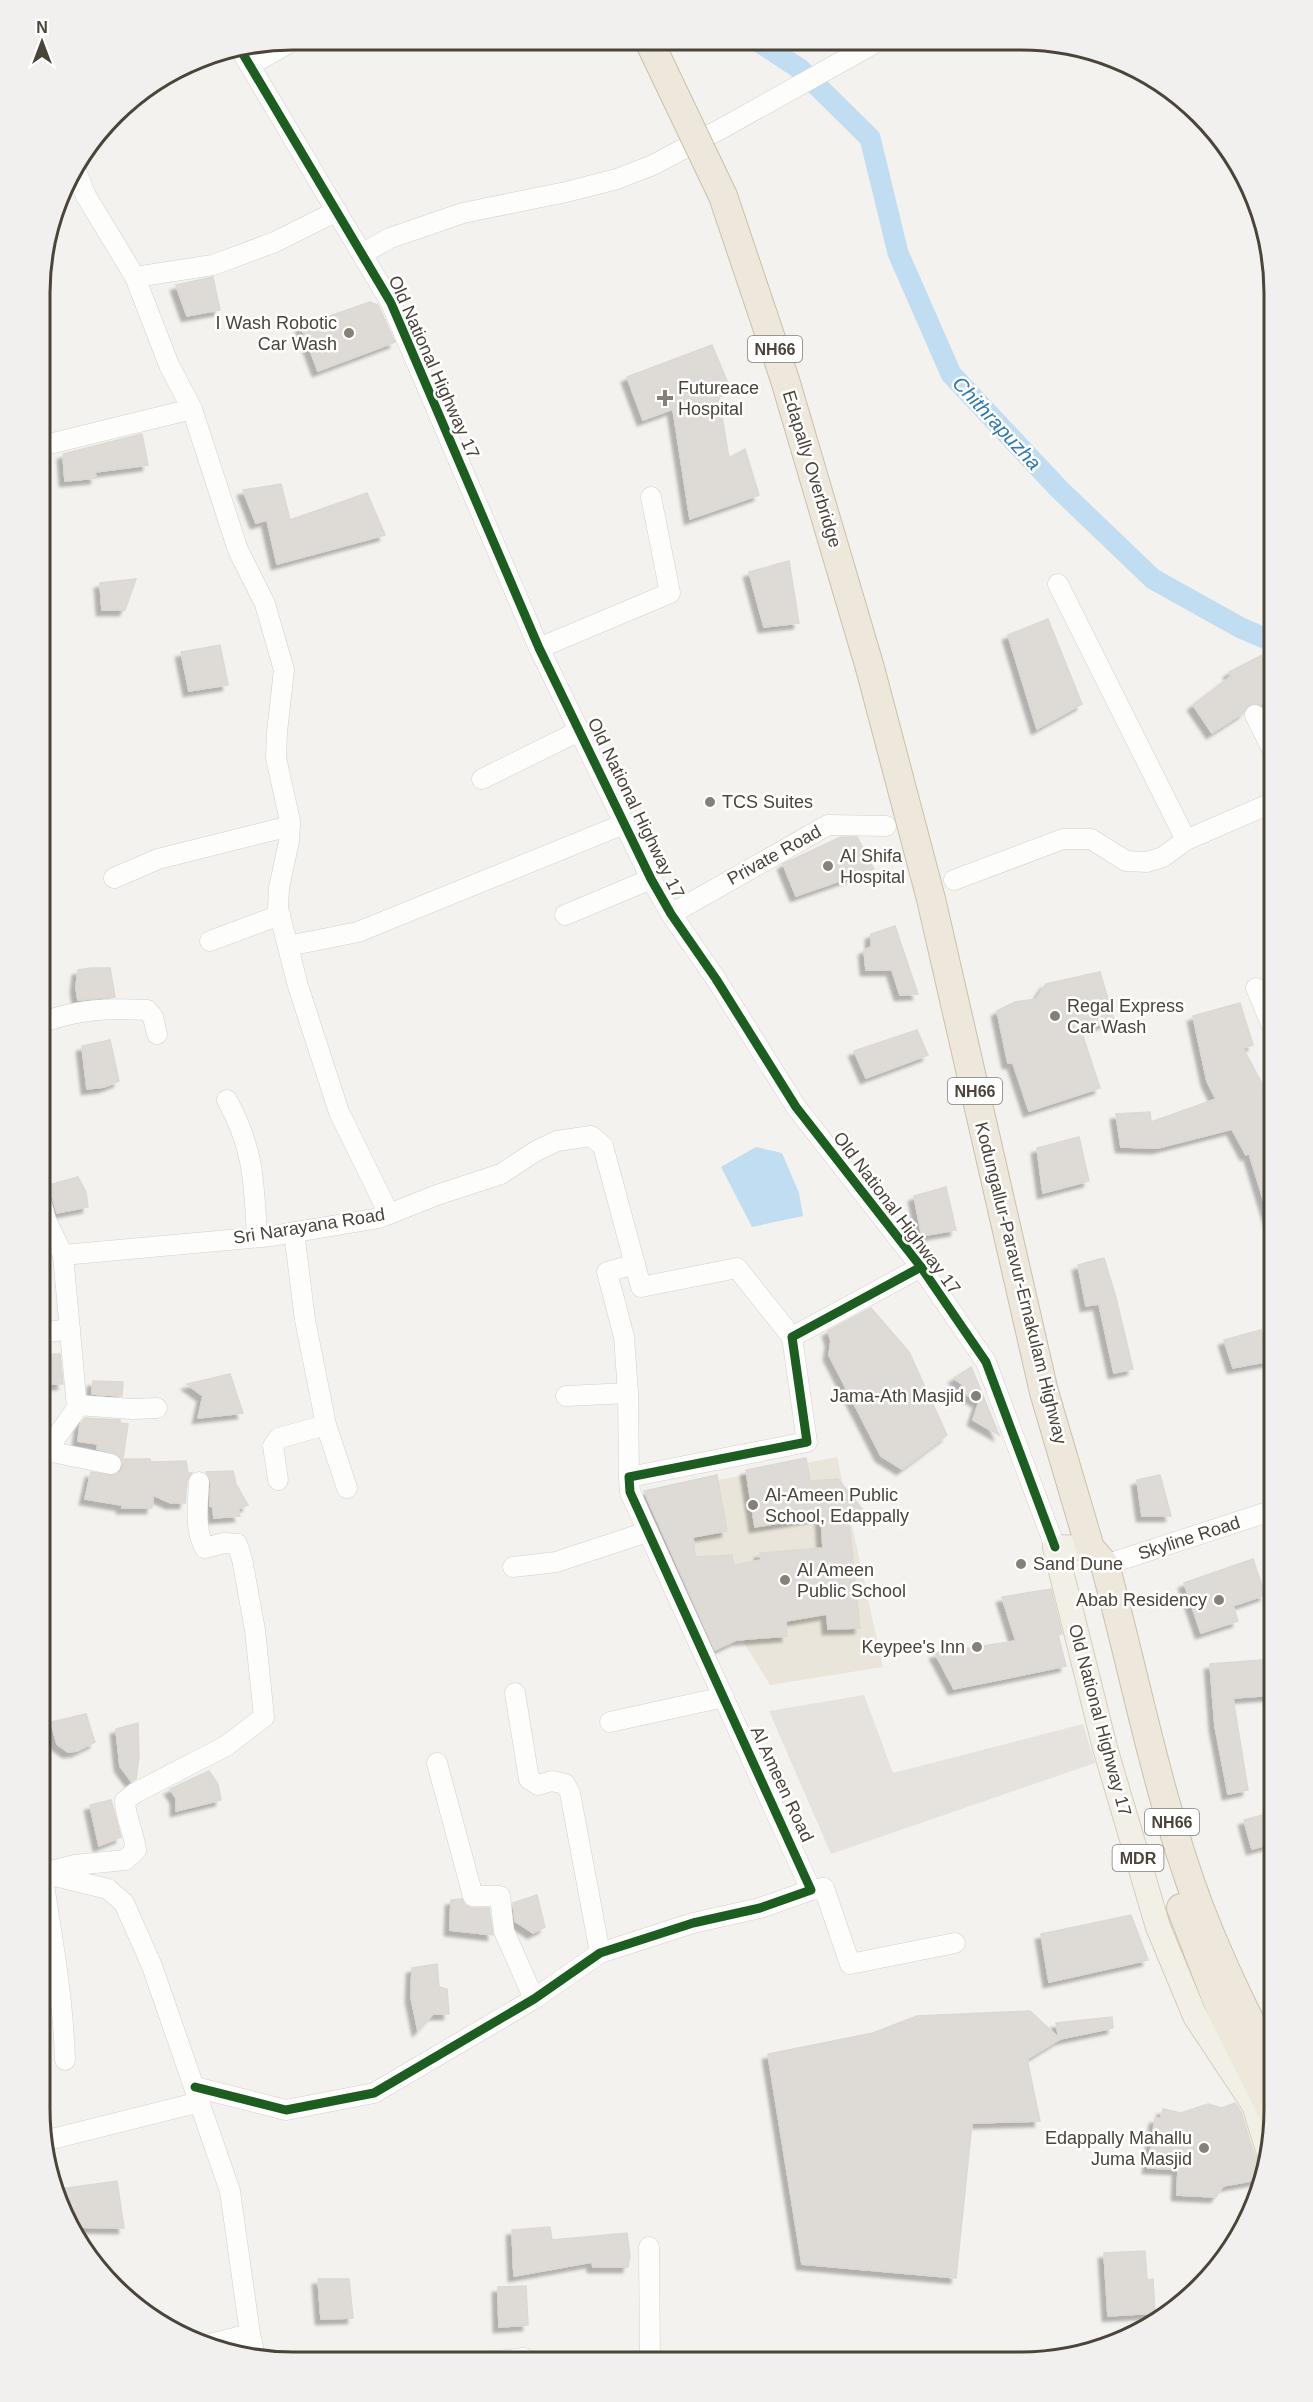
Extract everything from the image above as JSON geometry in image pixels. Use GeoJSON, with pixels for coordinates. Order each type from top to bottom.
{"type":"FeatureCollection","features":[{"type":"Feature","properties":{"kind":"highway","name":"Edapally Overbridge"},"geometry":{"type":"LineString","coordinates":[[653,50],[723,196],[785,380],[870,668]]}},
{"type":"Feature","properties":{"kind":"highway","name":"Kodungallur-Paravur-Ernakulam Highway"},"geometry":{"type":"LineString","coordinates":[[870,668],[932,899],[1044,1392],[1098,1557],[1167,1807],[1200,1908],[1226,1972],[1264,2046]]}},
{"type":"Feature","properties":{"kind":"highway","name":"Kodungallur-Paravur-Ernakulam Highway"},"geometry":{"type":"LineString","coordinates":[[1098,1557],[1087,1569],[1172,1884],[1194,1946],[1264,2105]]}},
{"type":"Feature","properties":{"kind":"main road"},"geometry":{"type":"LineString","coordinates":[[1055,1547],[1098,1557]]}},
{"type":"Feature","properties":{"kind":"main road","name":"Old National Highway 17"},"geometry":{"type":"LineString","coordinates":[[1055,1547],[1105,1748],[1158,1927],[1195,2016],[1264,2105]]}},
{"type":"Feature","properties":{"kind":"street"},"geometry":{"type":"LineString","coordinates":[[362,254],[390,238],[463,213],[525,202],[617,179],[653,165],[862,50]]}},
{"type":"Feature","properties":{"kind":"street","name":"Old National Highway 17"},"geometry":{"type":"LineString","coordinates":[[245,57],[391,303],[539,648],[651,879],[671,914],[716,979],[796,1107],[921,1268],[986,1362],[1055,1547]]}},
{"type":"Feature","properties":{"kind":"street"},"geometry":{"type":"LineString","coordinates":[[79,178],[86,196],[135,278],[169,365],[192,409],[238,550],[265,604],[284,670],[276,758],[290,826],[279,888],[279,915],[301,996],[339,1112],[389,1214]]}},
{"type":"Feature","properties":{"kind":"street"},"geometry":{"type":"LineString","coordinates":[[135,278],[213,265],[275,242],[336,212]]}},
{"type":"Feature","properties":{"kind":"street"},"geometry":{"type":"LineString","coordinates":[[50,444],[192,409]]}},
{"type":"Feature","properties":{"kind":"street"},"geometry":{"type":"LineString","coordinates":[[539,648],[670,593],[651,497]]}},
{"type":"Feature","properties":{"kind":"street"},"geometry":{"type":"LineString","coordinates":[[1058,584],[1186,840]]}},
{"type":"Feature","properties":{"kind":"street"},"geometry":{"type":"LineString","coordinates":[[1254,716],[1264,734]]}},
{"type":"Feature","properties":{"kind":"street"},"geometry":{"type":"LineString","coordinates":[[482,778],[579,730]]}},
{"type":"Feature","properties":{"kind":"street"},"geometry":{"type":"LineString","coordinates":[[954,880],[1063,839],[1091,839],[1126,861],[1147,862],[1163,857],[1186,840],[1264,806]]}},
{"type":"Feature","properties":{"kind":"street"},"geometry":{"type":"LineString","coordinates":[[288,946],[358,932],[624,824]]}},
{"type":"Feature","properties":{"kind":"street","name":"Private Road"},"geometry":{"type":"LineString","coordinates":[[671,914],[828,825],[886,825]]}},
{"type":"Feature","properties":{"kind":"street"},"geometry":{"type":"LineString","coordinates":[[114,878],[158,859],[290,826]]}},
{"type":"Feature","properties":{"kind":"street"},"geometry":{"type":"LineString","coordinates":[[565,915],[651,879]]}},
{"type":"Feature","properties":{"kind":"street"},"geometry":{"type":"LineString","coordinates":[[210,941],[279,915]]}},
{"type":"Feature","properties":{"kind":"street"},"geometry":{"type":"LineString","coordinates":[[1257,988],[1264,1006]]}},
{"type":"Feature","properties":{"kind":"street"},"geometry":{"type":"LineString","coordinates":[[50,1019],[69,1012],[108,1009],[147,1010],[153,1017],[157,1034]]}},
{"type":"Feature","properties":{"kind":"street"},"geometry":{"type":"LineString","coordinates":[[227,1100],[241,1126],[250,1154],[257,1237]]}},
{"type":"Feature","properties":{"kind":"street","name":"Sri Narayana Road"},"geometry":{"type":"LineString","coordinates":[[63,1255],[257,1237],[378,1218],[501,1174],[536,1151],[557,1141],[591,1136],[603,1146],[641,1287],[737,1268],[792,1337]]}},
{"type":"Feature","properties":{"kind":"street"},"geometry":{"type":"LineString","coordinates":[[50,1228],[63,1255],[77,1406],[50,1446]]}},
{"type":"Feature","properties":{"kind":"street"},"geometry":{"type":"LineString","coordinates":[[294,1232],[305,1320],[326,1425],[347,1488]]}},
{"type":"Feature","properties":{"kind":"street","name":"Al Ameen Road"},"geometry":{"type":"LineString","coordinates":[[635,1264],[607,1272],[624,1337],[628,1393],[630,1492],[811,1890]]}},
{"type":"Feature","properties":{"kind":"street"},"geometry":{"type":"LineString","coordinates":[[629,1477],[807,1442],[792,1337],[921,1268]]}},
{"type":"Feature","properties":{"kind":"street"},"geometry":{"type":"LineString","coordinates":[[50,1332],[70,1329]]}},
{"type":"Feature","properties":{"kind":"street"},"geometry":{"type":"LineString","coordinates":[[566,1396],[628,1393]]}},
{"type":"Feature","properties":{"kind":"street"},"geometry":{"type":"LineString","coordinates":[[77,1406],[157,1408]]}},
{"type":"Feature","properties":{"kind":"street"},"geometry":{"type":"LineString","coordinates":[[278,1480],[273,1446],[279,1438],[326,1425]]}},
{"type":"Feature","properties":{"kind":"street"},"geometry":{"type":"LineString","coordinates":[[50,1457],[111,1464]]}},
{"type":"Feature","properties":{"kind":"street"},"geometry":{"type":"LineString","coordinates":[[50,1871],[75,1865],[125,1860],[136,1850],[135,1833],[125,1810],[126,1801],[135,1793],[226,1746],[264,1717],[255,1630],[242,1559],[237,1544],[225,1543],[205,1548],[201,1542],[198,1520],[199,1482]]}},
{"type":"Feature","properties":{"kind":"street","name":"Skyline Road"},"geometry":{"type":"LineString","coordinates":[[1098,1557],[1264,1513]]}},
{"type":"Feature","properties":{"kind":"street"},"geometry":{"type":"LineString","coordinates":[[513,1567],[556,1563],[647,1532]]}},
{"type":"Feature","properties":{"kind":"street"},"geometry":{"type":"LineString","coordinates":[[515,1693],[529,1779],[538,1785],[552,1781],[565,1784],[570,1793],[600,1953]]}},
{"type":"Feature","properties":{"kind":"street"},"geometry":{"type":"LineString","coordinates":[[610,1722],[724,1697]]}},
{"type":"Feature","properties":{"kind":"street"},"geometry":{"type":"LineString","coordinates":[[437,1763],[473,1896],[500,1896],[504,1931],[534,2000]]}},
{"type":"Feature","properties":{"kind":"street"},"geometry":{"type":"LineString","coordinates":[[50,1875],[108,1889],[123,1903],[152,1966],[230,2191],[253,2349]]}},
{"type":"Feature","properties":{"kind":"street"},"geometry":{"type":"LineString","coordinates":[[52,2139],[198,2095],[286,2110],[374,2093],[534,2000],[600,1953],[693,1923],[760,1908],[811,1890],[824,1888],[850,1964],[955,1943]]}},
{"type":"Feature","properties":{"kind":"street"},"geometry":{"type":"LineString","coordinates":[[50,1926],[64,2020],[65,2060]]}},
{"type":"Feature","properties":{"kind":"street"},"geometry":{"type":"LineString","coordinates":[[649,2247],[650,2352]]}},
{"type":"Feature","properties":{"kind":"street"},"geometry":{"type":"LineString","coordinates":[[220,2342],[250,2334]]}},
{"type":"Feature","properties":{"kind":"shaded area","name":"Al Ameen Public School"},"geometry":{"type":"Polygon","coordinates":[[[837,1457],[883,1667],[770,1685],[652,1493],[837,1457]]]}},
{"type":"Feature","properties":{"kind":"shaded area"},"geometry":{"type":"Polygon","coordinates":[[[864,1695],[893,1773],[1083,1724],[1095,1763],[831,1854],[769,1711],[864,1695]]]}},
{"type":"Feature","properties":{"kind":"water"},"geometry":{"type":"Polygon","coordinates":[[[756,1147],[782,1153],[799,1193],[803,1216],[752,1227],[721,1167],[756,1147]]]}},
{"type":"Feature","properties":{"kind":"building"},"geometry":{"type":"Polygon","coordinates":[[[213,277],[220,310],[187,316],[176,285],[213,277]]]}},
{"type":"Feature","properties":{"kind":"building","name":"I Wash Robotic Car Wash"},"geometry":{"type":"Polygon","coordinates":[[[370,302],[378,305],[395,342],[318,371],[301,326],[370,302]]]}},
{"type":"Feature","properties":{"kind":"building"},"geometry":{"type":"Polygon","coordinates":[[[712,345],[730,388],[718,392],[729,458],[745,449],[759,495],[690,519],[673,409],[643,420],[627,377],[712,345]]]}},
{"type":"Feature","properties":{"kind":"building"},"geometry":{"type":"Polygon","coordinates":[[[142,434],[148,465],[95,472],[96,478],[65,481],[63,454],[142,434]]]}},
{"type":"Feature","properties":{"kind":"building"},"geometry":{"type":"Polygon","coordinates":[[[281,484],[290,520],[367,493],[385,535],[277,564],[267,520],[256,523],[243,490],[281,484]]]}},
{"type":"Feature","properties":{"kind":"building"},"geometry":{"type":"Polygon","coordinates":[[[789,561],[799,623],[764,627],[749,572],[789,561]]]}},
{"type":"Feature","properties":{"kind":"building"},"geometry":{"type":"Polygon","coordinates":[[[136,579],[125,610],[102,610],[100,583],[136,579]]]}},
{"type":"Feature","properties":{"kind":"building"},"geometry":{"type":"Polygon","coordinates":[[[1048,619],[1082,704],[1037,729],[1008,635],[1048,619]]]}},
{"type":"Feature","properties":{"kind":"building"},"geometry":{"type":"Polygon","coordinates":[[[220,645],[228,685],[189,691],[181,652],[220,645]]]}},
{"type":"Feature","properties":{"kind":"building"},"geometry":{"type":"Polygon","coordinates":[[[1264,654],[1264,702],[1260,705],[1249,705],[1243,713],[1212,733],[1193,705],[1231,676],[1229,672],[1264,654]]]}},
{"type":"Feature","properties":{"kind":"building","name":"Al Shifa Hospital"},"geometry":{"type":"Polygon","coordinates":[[[841,837],[857,837],[874,869],[796,896],[783,864],[841,837]]]}},
{"type":"Feature","properties":{"kind":"building"},"geometry":{"type":"Polygon","coordinates":[[[895,926],[918,994],[900,995],[892,970],[866,970],[864,950],[871,947],[871,934],[895,926]]]}},
{"type":"Feature","properties":{"kind":"building"},"geometry":{"type":"Polygon","coordinates":[[[110,968],[115,997],[78,1000],[76,987],[78,970],[110,968]]]}},
{"type":"Feature","properties":{"kind":"building"},"geometry":{"type":"Polygon","coordinates":[[[1100,972],[1114,1020],[1081,1030],[1100,1088],[1029,1111],[1013,1063],[1008,1063],[997,1011],[1015,1002],[1036,999],[1046,984],[1100,972]]]}},
{"type":"Feature","properties":{"kind":"building"},"geometry":{"type":"Polygon","coordinates":[[[1240,1003],[1253,1045],[1243,1048],[1264,1087],[1262,1090],[1264,1094],[1264,1202],[1249,1153],[1246,1155],[1232,1129],[1158,1148],[1121,1147],[1116,1114],[1150,1112],[1151,1122],[1216,1099],[1207,1081],[1193,1016],[1240,1003]]]}},
{"type":"Feature","properties":{"kind":"building"},"geometry":{"type":"Polygon","coordinates":[[[917,1030],[928,1055],[866,1078],[854,1051],[917,1030]]]}},
{"type":"Feature","properties":{"kind":"building"},"geometry":{"type":"Polygon","coordinates":[[[110,1040],[119,1081],[104,1087],[87,1089],[82,1046],[110,1040]]]}},
{"type":"Feature","properties":{"kind":"building"},"geometry":{"type":"Polygon","coordinates":[[[1079,1137],[1089,1181],[1043,1193],[1037,1148],[1079,1137]]]}},
{"type":"Feature","properties":{"kind":"building"},"geometry":{"type":"Polygon","coordinates":[[[78,1177],[86,1192],[88,1207],[57,1213],[50,1185],[78,1177]]]}},
{"type":"Feature","properties":{"kind":"building"},"geometry":{"type":"Polygon","coordinates":[[[946,1187],[956,1230],[922,1236],[914,1196],[946,1187]]]}},
{"type":"Feature","properties":{"kind":"building"},"geometry":{"type":"Polygon","coordinates":[[[1104,1258],[1133,1369],[1114,1373],[1099,1304],[1086,1306],[1078,1265],[1104,1258]]]}},
{"type":"Feature","properties":{"kind":"building"},"geometry":{"type":"Polygon","coordinates":[[[871,1308],[909,1352],[947,1435],[902,1469],[881,1456],[829,1355],[831,1341],[828,1331],[871,1308]]]}},
{"type":"Feature","properties":{"kind":"building"},"geometry":{"type":"Polygon","coordinates":[[[1261,1330],[1264,1340],[1264,1362],[1233,1368],[1224,1340],[1261,1330]]]}},
{"type":"Feature","properties":{"kind":"building"},"geometry":{"type":"Polygon","coordinates":[[[50,1354],[60,1354],[63,1384],[50,1384],[50,1354]]]}},
{"type":"Feature","properties":{"kind":"building","name":"Jama-Ath Masjid"},"geometry":{"type":"Polygon","coordinates":[[[971,1367],[999,1435],[973,1420],[979,1402],[959,1390],[963,1385],[954,1378],[971,1367]]]}},
{"type":"Feature","properties":{"kind":"building"},"geometry":{"type":"Polygon","coordinates":[[[230,1374],[243,1413],[198,1418],[203,1396],[187,1384],[230,1374]]]}},
{"type":"Feature","properties":{"kind":"building"},"geometry":{"type":"Polygon","coordinates":[[[93,1381],[123,1382],[122,1396],[92,1394],[93,1381]]]}},
{"type":"Feature","properties":{"kind":"building"},"geometry":{"type":"Polygon","coordinates":[[[85,1418],[120,1420],[120,1423],[128,1424],[123,1459],[150,1459],[151,1462],[186,1461],[188,1473],[192,1473],[187,1481],[185,1503],[171,1503],[153,1495],[152,1508],[122,1508],[122,1505],[85,1499],[91,1472],[114,1475],[120,1472],[123,1466],[118,1455],[97,1449],[98,1444],[78,1441],[80,1425],[85,1418]]]}},
{"type":"Feature","properties":{"kind":"building"},"geometry":{"type":"Polygon","coordinates":[[[806,1458],[810,1481],[838,1479],[863,1510],[848,1512],[860,1628],[828,1629],[827,1614],[786,1621],[787,1636],[736,1640],[715,1650],[644,1491],[717,1475],[727,1531],[693,1537],[695,1557],[732,1555],[734,1565],[761,1560],[760,1553],[823,1548],[821,1516],[755,1527],[746,1470],[806,1458]]]}},
{"type":"Feature","properties":{"kind":"building"},"geometry":{"type":"Polygon","coordinates":[[[233,1471],[236,1484],[248,1505],[238,1509],[240,1516],[214,1518],[213,1507],[210,1506],[211,1482],[206,1472],[233,1471]]]}},
{"type":"Feature","properties":{"kind":"building"},"geometry":{"type":"Polygon","coordinates":[[[1160,1475],[1171,1516],[1142,1516],[1137,1480],[1160,1475]]]}},
{"type":"Feature","properties":{"kind":"building","name":"Abab Residency"},"geometry":{"type":"Polygon","coordinates":[[[1253,1559],[1264,1595],[1233,1606],[1238,1621],[1201,1633],[1184,1583],[1253,1559]]]}},
{"type":"Feature","properties":{"kind":"building"},"geometry":{"type":"Polygon","coordinates":[[[1051,1589],[1062,1634],[1058,1635],[1066,1666],[954,1689],[935,1653],[1016,1641],[1002,1597],[1051,1589]]]}},
{"type":"Feature","properties":{"kind":"building"},"geometry":{"type":"Polygon","coordinates":[[[1264,1660],[1264,1696],[1233,1698],[1248,1790],[1228,1794],[1215,1726],[1210,1664],[1264,1660]]]}},
{"type":"Feature","properties":{"kind":"building"},"geometry":{"type":"Polygon","coordinates":[[[86,1714],[95,1742],[77,1751],[68,1752],[57,1744],[51,1722],[86,1714]]]}},
{"type":"Feature","properties":{"kind":"building"},"geometry":{"type":"Polygon","coordinates":[[[138,1723],[139,1756],[136,1779],[131,1781],[120,1766],[116,1729],[138,1723]]]}},
{"type":"Feature","properties":{"kind":"building"},"geometry":{"type":"Polygon","coordinates":[[[209,1771],[218,1784],[221,1800],[176,1811],[176,1798],[170,1789],[209,1771]]]}},
{"type":"Feature","properties":{"kind":"building"},"geometry":{"type":"Polygon","coordinates":[[[111,1800],[121,1837],[99,1846],[90,1805],[111,1800]]]}},
{"type":"Feature","properties":{"kind":"building"},"geometry":{"type":"Polygon","coordinates":[[[1264,1815],[1264,1846],[1252,1849],[1244,1820],[1264,1815]]]}},
{"type":"Feature","properties":{"kind":"building"},"geometry":{"type":"Polygon","coordinates":[[[537,1895],[545,1927],[533,1933],[515,1921],[513,1903],[537,1895]]]}},
{"type":"Feature","properties":{"kind":"building"},"geometry":{"type":"Polygon","coordinates":[[[462,1899],[465,1905],[472,1908],[489,1908],[493,1935],[450,1930],[451,1900],[462,1899]]]}},
{"type":"Feature","properties":{"kind":"building"},"geometry":{"type":"Polygon","coordinates":[[[1131,1915],[1148,1960],[1049,1982],[1041,1934],[1131,1915]]]}},
{"type":"Feature","properties":{"kind":"building"},"geometry":{"type":"Polygon","coordinates":[[[437,1964],[439,1987],[447,1989],[449,2014],[433,2014],[418,2031],[411,1997],[412,1968],[437,1964]]]}},
{"type":"Feature","properties":{"kind":"building"},"geometry":{"type":"Polygon","coordinates":[[[1030,2011],[1059,2038],[1056,2023],[1112,2017],[1113,2028],[1060,2039],[1027,2059],[1040,2121],[972,2123],[956,2278],[802,2264],[768,2054],[873,2033],[917,2016],[1030,2011]]]}},
{"type":"Feature","properties":{"kind":"building","name":"Edappally Mahallu Juma Masjid"},"geometry":{"type":"Polygon","coordinates":[[[1235,2103],[1241,2112],[1254,2154],[1258,2159],[1253,2180],[1223,2186],[1216,2197],[1177,2195],[1178,2169],[1148,2168],[1155,2118],[1161,2118],[1163,2109],[1181,2113],[1208,2104],[1222,2108],[1235,2103]]]}},
{"type":"Feature","properties":{"kind":"building"},"geometry":{"type":"Polygon","coordinates":[[[117,2181],[124,2228],[80,2227],[62,2189],[117,2181]]]}},
{"type":"Feature","properties":{"kind":"building"},"geometry":{"type":"Polygon","coordinates":[[[550,2227],[552,2240],[627,2233],[630,2256],[628,2267],[593,2267],[592,2262],[514,2276],[512,2230],[550,2227]]]}},
{"type":"Feature","properties":{"kind":"building"},"geometry":{"type":"Polygon","coordinates":[[[1145,2251],[1147,2280],[1153,2279],[1155,2313],[1108,2316],[1104,2253],[1145,2251]]]}},
{"type":"Feature","properties":{"kind":"building"},"geometry":{"type":"Polygon","coordinates":[[[318,2279],[349,2279],[353,2318],[321,2319],[318,2279]]]}},
{"type":"Feature","properties":{"kind":"building"},"geometry":{"type":"Polygon","coordinates":[[[526,2286],[528,2325],[499,2327],[498,2287],[526,2286]]]}},
{"type":"Feature","properties":{"kind":"waterway","name":"Chithrapuzha"},"geometry":{"type":"LineString","coordinates":[[771,50],[800,69],[870,138],[898,253],[951,374],[1059,489],[1153,579],[1241,628],[1264,638]]}},
{"type":"Feature","properties":{"kind":"cycle path"},"geometry":{"type":"LineString","coordinates":[[243,54],[391,303],[539,648],[651,879],[671,914],[716,979],[796,1107],[921,1267],[986,1362],[1055,1547]]}},
{"type":"Feature","properties":{"kind":"cycle path"},"geometry":{"type":"LineString","coordinates":[[195,2087],[286,2110],[374,2093],[534,1999],[600,1953],[693,1923],[760,1908],[811,1890],[630,1492],[629,1477],[807,1442],[792,1337],[921,1267]]}},
{"type":"Feature","properties":{"kind":"place","name":"I Wash Robotic Car Wash"},"geometry":{"type":"Point","coordinates":[349,333]}},
{"type":"Feature","properties":{"kind":"place","name":"Futureace Hospital"},"geometry":{"type":"Point","coordinates":[665,398]}},
{"type":"Feature","properties":{"kind":"place","name":"TCS Suites"},"geometry":{"type":"Point","coordinates":[710,802]}},
{"type":"Feature","properties":{"kind":"place","name":"Al Shifa Hospital"},"geometry":{"type":"Point","coordinates":[828,866]}},
{"type":"Feature","properties":{"kind":"place","name":"Regal Express Car Wash"},"geometry":{"type":"Point","coordinates":[1055,1016]}},
{"type":"Feature","properties":{"kind":"place","name":"Jama-Ath Masjid"},"geometry":{"type":"Point","coordinates":[976,1396]}},
{"type":"Feature","properties":{"kind":"place","name":"Al-Ameen Public School, Edappally"},"geometry":{"type":"Point","coordinates":[753,1505]}},
{"type":"Feature","properties":{"kind":"place","name":"Sand Dune"},"geometry":{"type":"Point","coordinates":[1021,1564]}},
{"type":"Feature","properties":{"kind":"place","name":"Al Ameen Public School"},"geometry":{"type":"Point","coordinates":[785,1580]}},
{"type":"Feature","properties":{"kind":"place","name":"Abab Residency"},"geometry":{"type":"Point","coordinates":[1219,1600]}},
{"type":"Feature","properties":{"kind":"place","name":"Keypee's Inn"},"geometry":{"type":"Point","coordinates":[977,1647]}},
{"type":"Feature","properties":{"kind":"place","name":"Edappally Mahallu Juma Masjid"},"geometry":{"type":"Point","coordinates":[1204,2148]}}]}
